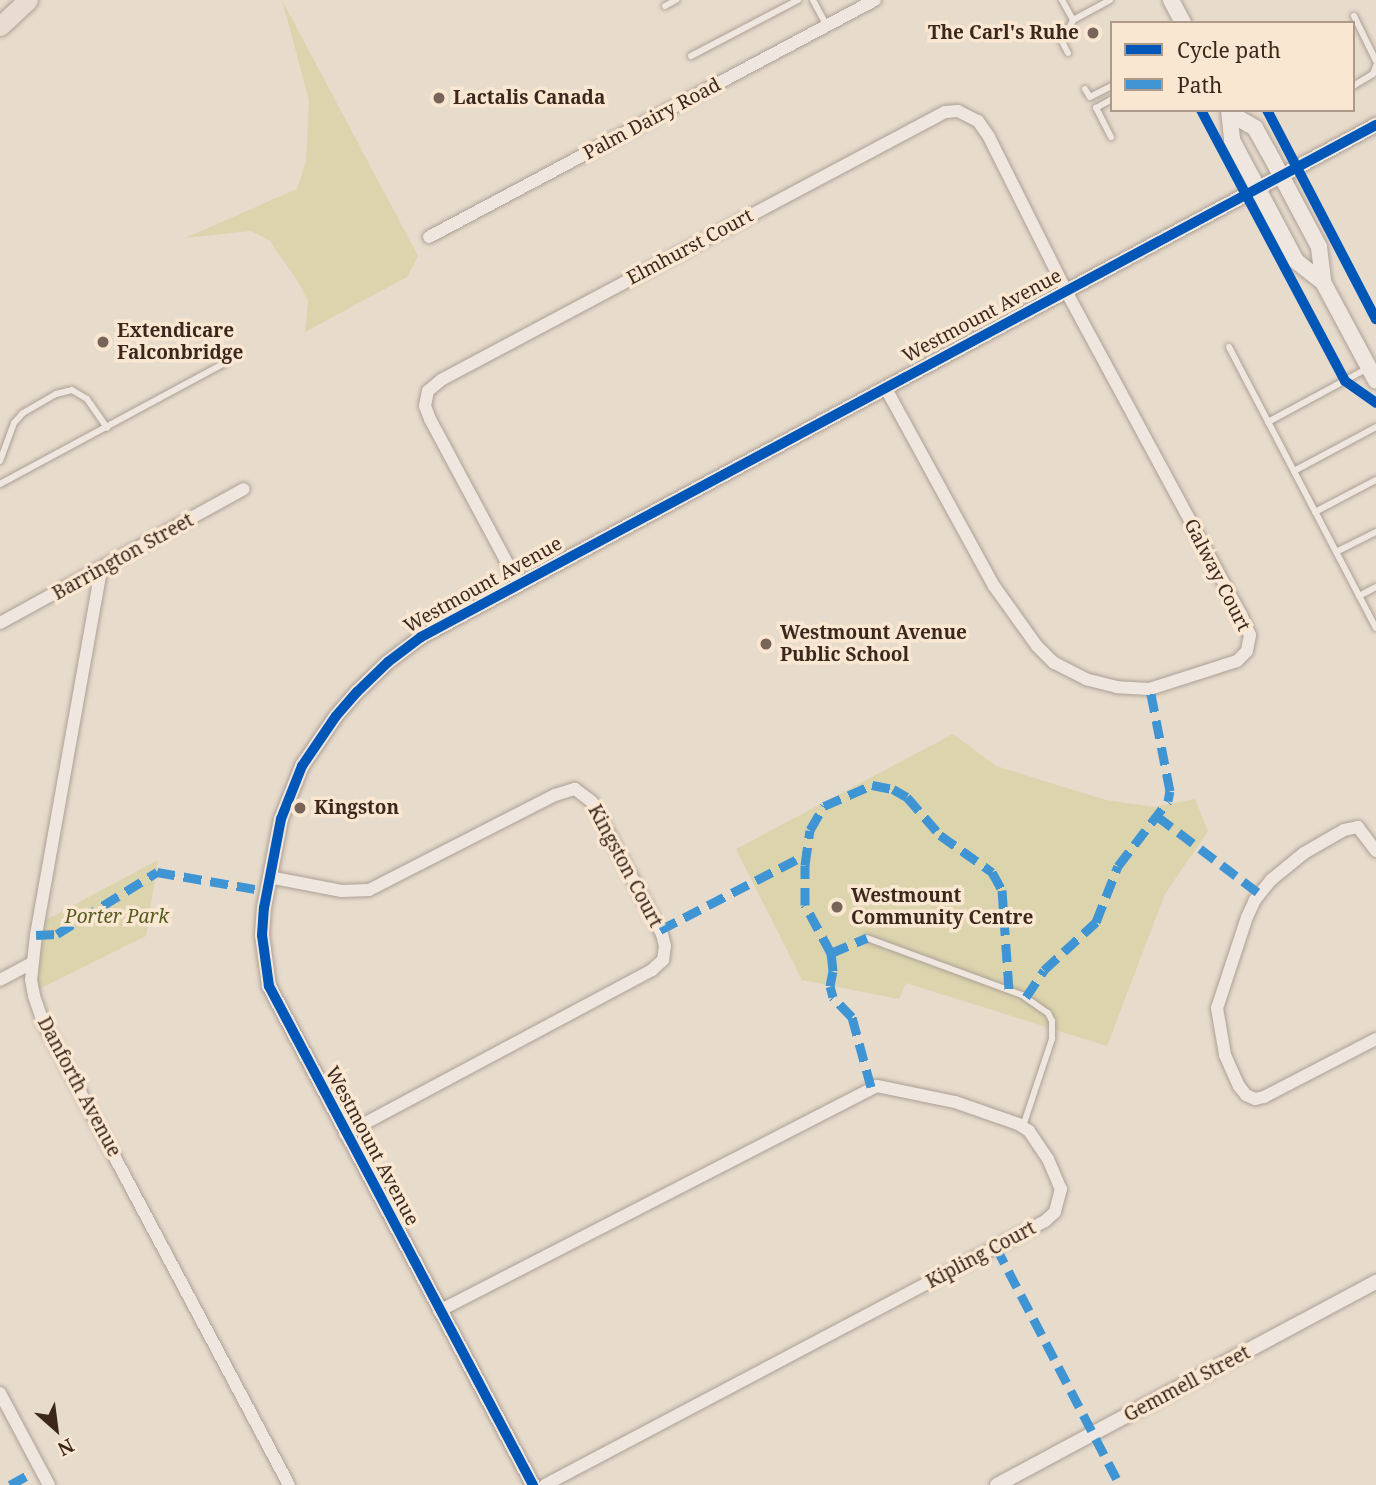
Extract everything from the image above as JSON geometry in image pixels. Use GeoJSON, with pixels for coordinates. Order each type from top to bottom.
{"type":"FeatureCollection","features":[{"type":"Feature","properties":{"kind":"main road"},"geometry":{"type":"LineString","coordinates":[[0,26],[28,0]]}},
{"type":"Feature","properties":{"kind":"main road"},"geometry":{"type":"LineString","coordinates":[[1171,0],[1182,21]]}},
{"type":"Feature","properties":{"kind":"main road"},"geometry":{"type":"LineString","coordinates":[[1230,112],[1255,128],[1281,175],[1319,247],[1323,282],[1372,374]]}},
{"type":"Feature","properties":{"kind":"main road"},"geometry":{"type":"LineString","coordinates":[[1230,112],[1232,140],[1296,261],[1323,282]]}},
{"type":"Feature","properties":{"kind":"street","name":"Palm Dairy Road"},"geometry":{"type":"LineString","coordinates":[[429,237],[875,0]]}},
{"type":"Feature","properties":{"kind":"street","name":"Elmhurst Court"},"geometry":{"type":"LineString","coordinates":[[519,585],[425,406],[428,391],[453,373],[945,112],[969,114],[989,137],[1066,291]]}},
{"type":"Feature","properties":{"kind":"street","name":"Westmount Avenue"},"geometry":{"type":"LineString","coordinates":[[533,1485],[269,986],[262,935],[269,877],[290,793],[302,766],[336,716],[388,662],[421,637],[1376,125]]}},
{"type":"Feature","properties":{"kind":"street","name":"Galway Court"},"geometry":{"type":"LineString","coordinates":[[885,387],[994,586],[1037,646],[1054,663],[1086,680],[1116,687],[1150,689],[1237,660],[1247,651],[1250,635],[1241,614],[1066,291]]}},
{"type":"Feature","properties":{"kind":"street","name":"Barrington Street"},"geometry":{"type":"LineString","coordinates":[[0,623],[101,570],[244,489]]}},
{"type":"Feature","properties":{"kind":"street","name":"Danforth Avenue"},"geometry":{"type":"LineString","coordinates":[[101,570],[32,963],[34,996],[43,1022],[289,1485]]}},
{"type":"Feature","properties":{"kind":"street","name":"Kingston Court"},"geometry":{"type":"LineString","coordinates":[[269,877],[342,891],[369,890],[555,795],[575,789],[592,802],[662,934],[665,946],[663,960],[652,970],[345,1134]]}},
{"type":"Feature","properties":{"kind":"street"},"geometry":{"type":"LineString","coordinates":[[1376,851],[1358,827],[1344,830],[1304,853],[1271,880],[1255,900],[1217,1008],[1217,1026],[1225,1055],[1245,1095],[1255,1099],[1264,1097],[1376,1038]]}},
{"type":"Feature","properties":{"kind":"street"},"geometry":{"type":"LineString","coordinates":[[0,980],[32,963]]}},
{"type":"Feature","properties":{"kind":"street"},"geometry":{"type":"LineString","coordinates":[[439,1311],[877,1086],[955,1102],[1023,1127]]}},
{"type":"Feature","properties":{"kind":"street","name":"Kipling Court"},"geometry":{"type":"LineString","coordinates":[[545,1485],[1045,1221],[1055,1212],[1061,1189],[1048,1159],[1023,1127]]}},
{"type":"Feature","properties":{"kind":"street","name":"Gemmell Street"},"geometry":{"type":"LineString","coordinates":[[997,1485],[1376,1282]]}},
{"type":"Feature","properties":{"kind":"street"},"geometry":{"type":"LineString","coordinates":[[0,1393],[49,1485]]}},
{"type":"Feature","properties":{"kind":"lane"},"geometry":{"type":"LineString","coordinates":[[665,6],[676,0]]}},
{"type":"Feature","properties":{"kind":"lane"},"geometry":{"type":"LineString","coordinates":[[691,56],[798,0]]}},
{"type":"Feature","properties":{"kind":"lane"},"geometry":{"type":"LineString","coordinates":[[813,0],[827,26]]}},
{"type":"Feature","properties":{"kind":"lane"},"geometry":{"type":"LineString","coordinates":[[1062,0],[1073,20]]}},
{"type":"Feature","properties":{"kind":"lane"},"geometry":{"type":"LineString","coordinates":[[1068,53],[1062,41],[1073,20],[1110,0]]}},
{"type":"Feature","properties":{"kind":"lane"},"geometry":{"type":"LineString","coordinates":[[1354,16],[1376,64],[1373,74],[1355,85]]}},
{"type":"Feature","properties":{"kind":"lane"},"geometry":{"type":"LineString","coordinates":[[1085,89],[1090,97],[1110,87]]}},
{"type":"Feature","properties":{"kind":"lane"},"geometry":{"type":"LineString","coordinates":[[1110,100],[1096,108],[1111,137]]}},
{"type":"Feature","properties":{"kind":"lane"},"geometry":{"type":"LineString","coordinates":[[1229,348],[1376,628]]}},
{"type":"Feature","properties":{"kind":"lane"},"geometry":{"type":"LineString","coordinates":[[0,484],[225,363]]}},
{"type":"Feature","properties":{"kind":"lane"},"geometry":{"type":"LineString","coordinates":[[1268,422],[1372,374]]}},
{"type":"Feature","properties":{"kind":"lane"},"geometry":{"type":"LineString","coordinates":[[0,461],[14,423],[23,413],[56,394],[72,390],[87,399],[107,428]]}},
{"type":"Feature","properties":{"kind":"lane"},"geometry":{"type":"LineString","coordinates":[[1294,471],[1376,427]]}},
{"type":"Feature","properties":{"kind":"lane"},"geometry":{"type":"LineString","coordinates":[[1315,512],[1376,480]]}},
{"type":"Feature","properties":{"kind":"lane"},"geometry":{"type":"LineString","coordinates":[[1336,552],[1376,532]]}},
{"type":"Feature","properties":{"kind":"lane"},"geometry":{"type":"LineString","coordinates":[[1359,596],[1376,587]]}},
{"type":"Feature","properties":{"kind":"lane"},"geometry":{"type":"LineString","coordinates":[[867,938],[1022,995],[1048,1013],[1052,1021],[1052,1039],[1023,1127]]}},
{"type":"Feature","properties":{"kind":"green space"},"geometry":{"type":"Polygon","coordinates":[[[282,0],[418,256],[407,277],[305,332],[308,301],[269,240],[251,231],[185,238],[297,189],[306,161],[309,100],[282,0]]]}},
{"type":"Feature","properties":{"kind":"green space"},"geometry":{"type":"Polygon","coordinates":[[[953,734],[996,766],[1106,800],[1154,807],[1195,799],[1208,831],[1165,894],[1107,1046],[906,983],[899,999],[802,980],[736,849],[953,734]]]}},
{"type":"Feature","properties":{"kind":"green space","name":"Porter Park"},"geometry":{"type":"Polygon","coordinates":[[[158,860],[146,936],[35,991],[40,923],[158,860]]]}},
{"type":"Feature","properties":{"kind":"marked path"},"geometry":{"type":"LineString","coordinates":[[1026,997],[1044,970],[1096,922],[1118,866],[1168,801],[1170,791],[1150,689]]}},
{"type":"Feature","properties":{"kind":"marked path"},"geometry":{"type":"LineString","coordinates":[[871,1087],[852,1017],[833,997],[830,986],[833,971],[831,953],[805,905],[805,865],[810,830],[824,806],[872,785],[893,789],[907,797],[940,835],[992,872],[1002,890],[1009,990]]}},
{"type":"Feature","properties":{"kind":"marked path"},"geometry":{"type":"LineString","coordinates":[[1157,816],[1260,894]]}},
{"type":"Feature","properties":{"kind":"marked path"},"geometry":{"type":"LineString","coordinates":[[660,930],[807,854]]}},
{"type":"Feature","properties":{"kind":"marked path"},"geometry":{"type":"LineString","coordinates":[[36,935],[57,934],[157,872],[267,891]]}},
{"type":"Feature","properties":{"kind":"marked path"},"geometry":{"type":"LineString","coordinates":[[831,953],[867,938]]}},
{"type":"Feature","properties":{"kind":"marked path"},"geometry":{"type":"LineString","coordinates":[[996,1247],[1120,1485]]}},
{"type":"Feature","properties":{"kind":"marked path"},"geometry":{"type":"LineString","coordinates":[[10,1485],[26,1476]]}},
{"type":"Feature","properties":{"kind":"cycle path"},"geometry":{"type":"LineString","coordinates":[[1202,112],[1345,381],[1376,403]]}},
{"type":"Feature","properties":{"kind":"cycle path"},"geometry":{"type":"LineString","coordinates":[[1268,112],[1376,319]]}},
{"type":"Feature","properties":{"kind":"cycle path"},"geometry":{"type":"LineString","coordinates":[[533,1485],[269,986],[262,935],[264,908],[281,819],[302,766],[336,716],[357,692],[388,662],[421,637],[1376,125]]}},
{"type":"Feature","properties":{"kind":"place","name":"The Carl's Ruhe"},"geometry":{"type":"Point","coordinates":[1093,33]}},
{"type":"Feature","properties":{"kind":"place","name":"Lactalis Canada"},"geometry":{"type":"Point","coordinates":[439,98]}},
{"type":"Feature","properties":{"kind":"place","name":"Extendicare Falconbridge"},"geometry":{"type":"Point","coordinates":[103,342]}},
{"type":"Feature","properties":{"kind":"place","name":"Westmount Avenue Public School"},"geometry":{"type":"Point","coordinates":[766,644]}},
{"type":"Feature","properties":{"kind":"place","name":"Kingston"},"geometry":{"type":"Point","coordinates":[300,808]}},
{"type":"Feature","properties":{"kind":"place","name":"Westmount Community Centre"},"geometry":{"type":"Point","coordinates":[837,907]}}]}
